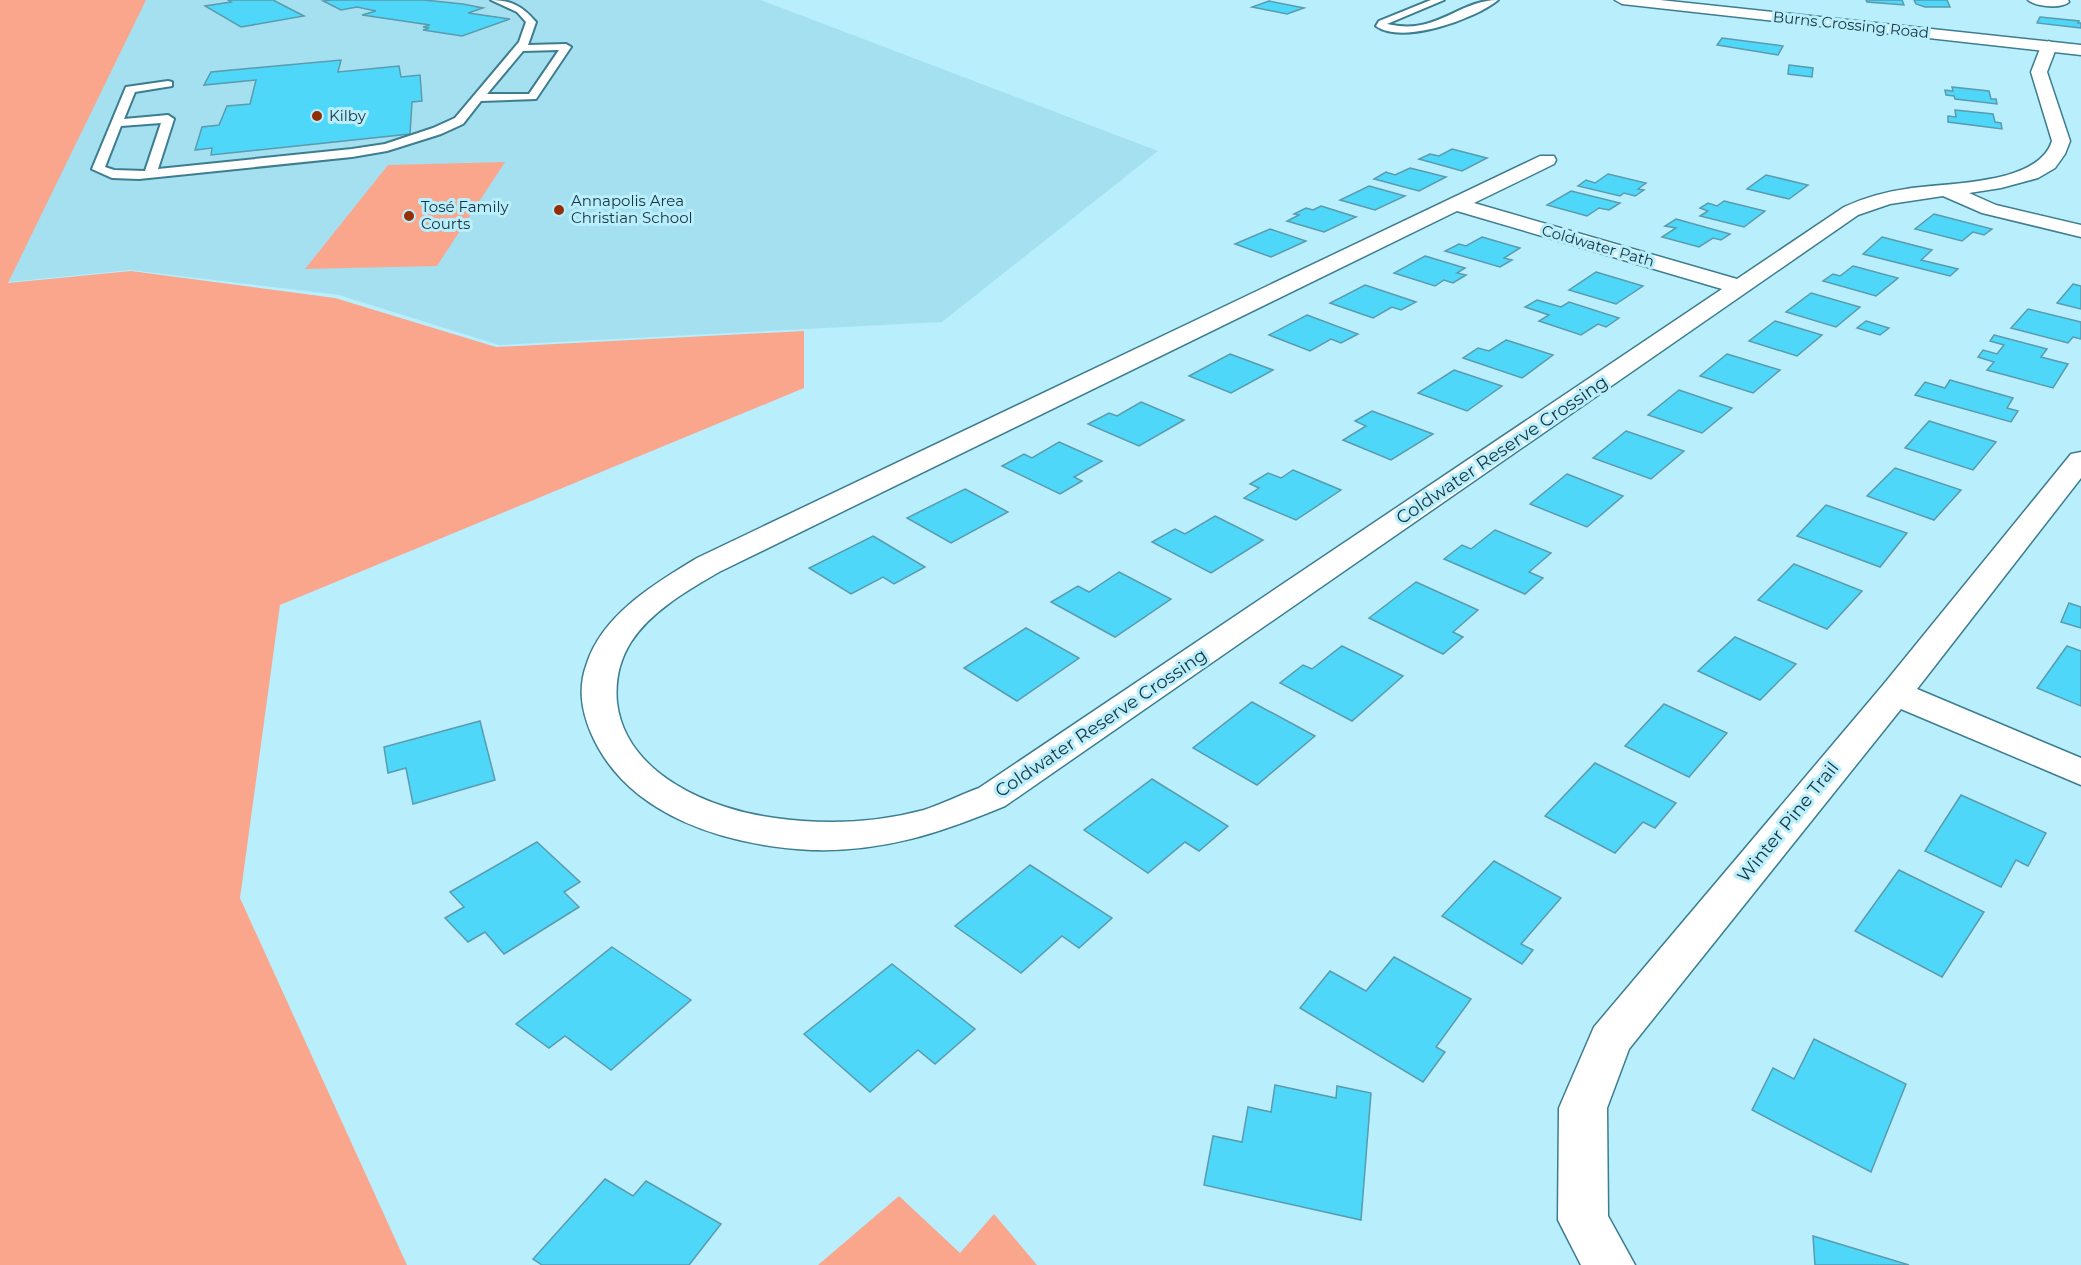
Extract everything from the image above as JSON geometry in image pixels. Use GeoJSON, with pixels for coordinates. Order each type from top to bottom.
{"type":"FeatureCollection","features":[{"type":"Feature","properties":{"kind":"street","name":"Burns Crossing Road"},"geometry":{"type":"LineString","coordinates":[[1622,0],[2081,50]]}},
{"type":"Feature","properties":{"kind":"street"},"geometry":{"type":"LineString","coordinates":[[2035,0],[2065,3]]}},
{"type":"Feature","properties":{"kind":"street","name":"Coldwater Reserve Crossing"},"geometry":{"type":"LineString","coordinates":[[1547,160],[718,559],[670,586],[645,606],[624,629],[605,657],[596,685],[598,708],[607,732],[624,761],[649,786],[684,807],[724,822],[776,832],[831,836],[886,830],[937,820],[992,797],[1851,211],[1869,202],[2016,179],[2040,170],[2053,160],[2061,141],[2039,72],[2049,46]]}},
{"type":"Feature","properties":{"kind":"street"},"geometry":{"type":"LineString","coordinates":[[1946,191],[1989,209],[2081,231]]}},
{"type":"Feature","properties":{"kind":"street","name":"Coldwater Path"},"geometry":{"type":"LineString","coordinates":[[1455,204],[1741,287]]}},
{"type":"Feature","properties":{"kind":"street","name":"Winter Pine Trail"},"geometry":{"type":"LineString","coordinates":[[1609,1265],[1583,1220],[1583,1108],[1610,1040],[1895,693],[2081,460]]}},
{"type":"Feature","properties":{"kind":"street"},"geometry":{"type":"LineString","coordinates":[[1895,693],[2081,772]]}},
{"type":"Feature","properties":{"kind":"lane"},"geometry":{"type":"LineString","coordinates":[[168,84],[130,89],[98,169],[112,174],[150,174],[352,153],[387,147],[437,131],[459,121],[520,48],[531,22],[520,10],[496,0]]}},
{"type":"Feature","properties":{"kind":"lane"},"geometry":{"type":"LineString","coordinates":[[1439,0],[1382,23],[1381,26],[1406,31],[1424,30],[1492,0]]}},
{"type":"Feature","properties":{"kind":"lane"},"geometry":{"type":"LineString","coordinates":[[478,98],[532,97],[566,47],[520,48]]}},
{"type":"Feature","properties":{"kind":"lane"},"geometry":{"type":"LineString","coordinates":[[117,123],[168,119],[150,174]]}},
{"type":"Feature","properties":{"kind":"shaded area"},"geometry":{"type":"Polygon","coordinates":[[[0,0],[146,0],[8,283],[131,271],[335,298],[496,347],[804,331],[804,388],[280,605],[240,898],[407,1265],[0,1265],[0,0]]]}},
{"type":"Feature","properties":{"kind":"shaded area","name":"Annapolis Area Christian School"},"geometry":{"type":"Polygon","coordinates":[[[104,0],[761,0],[1158,151],[942,322],[499,345],[339,295],[130,270],[9,282],[97,50],[104,0]]]}},
{"type":"Feature","properties":{"kind":"shaded area","name":"Tosé Family Courts"},"geometry":{"type":"Polygon","coordinates":[[[505,162],[437,266],[305,269],[388,165],[505,162]]]}},
{"type":"Feature","properties":{"kind":"shaded area"},"geometry":{"type":"Polygon","coordinates":[[[899,1196],[960,1253],[994,1214],[1037,1265],[818,1265],[899,1196]]]}},
{"type":"Feature","properties":{"kind":"building"},"geometry":{"type":"Polygon","coordinates":[[[228,0],[273,0],[304,16],[241,27],[205,6],[231,2],[228,0]]]}},
{"type":"Feature","properties":{"kind":"building"},"geometry":{"type":"Polygon","coordinates":[[[424,0],[463,4],[483,8],[468,13],[510,19],[462,36],[423,30],[429,28],[423,27],[430,25],[362,15],[376,11],[357,7],[341,10],[323,1],[424,0]]]}},
{"type":"Feature","properties":{"kind":"building"},"geometry":{"type":"Polygon","coordinates":[[[1866,0],[1902,0],[1904,5],[1867,2],[1866,0]]]}},
{"type":"Feature","properties":{"kind":"building"},"geometry":{"type":"Polygon","coordinates":[[[1914,0],[1947,0],[1950,7],[1925,7],[1916,4],[1914,0]]]}},
{"type":"Feature","properties":{"kind":"building"},"geometry":{"type":"Polygon","coordinates":[[[1269,1],[1304,8],[1287,14],[1252,7],[1269,1]]]}},
{"type":"Feature","properties":{"kind":"building"},"geometry":{"type":"Polygon","coordinates":[[[2040,17],[2079,21],[2081,28],[2037,23],[2040,17]]]}},
{"type":"Feature","properties":{"kind":"building"},"geometry":{"type":"Polygon","coordinates":[[[1722,38],[1783,46],[1778,55],[1717,45],[1722,38]]]}},
{"type":"Feature","properties":{"kind":"building","name":"Kilby"},"geometry":{"type":"Polygon","coordinates":[[[341,60],[338,72],[399,66],[401,77],[420,75],[422,101],[412,102],[410,134],[211,155],[212,148],[195,150],[202,127],[219,125],[227,106],[250,104],[256,80],[204,85],[211,72],[341,60]]]}},
{"type":"Feature","properties":{"kind":"building"},"geometry":{"type":"Polygon","coordinates":[[[1789,65],[1813,68],[1812,77],[1788,74],[1789,65]]]}},
{"type":"Feature","properties":{"kind":"building"},"geometry":{"type":"Polygon","coordinates":[[[1952,87],[1989,91],[1991,99],[1996,99],[1997,104],[1955,99],[1954,96],[1946,95],[1945,90],[1953,91],[1952,87]]]}},
{"type":"Feature","properties":{"kind":"building"},"geometry":{"type":"Polygon","coordinates":[[[1955,110],[1993,114],[1995,122],[2001,123],[2002,129],[1948,122],[1948,116],[1956,117],[1955,110]]]}},
{"type":"Feature","properties":{"kind":"building"},"geometry":{"type":"Polygon","coordinates":[[[1452,149],[1487,158],[1462,171],[1419,159],[1430,154],[1439,156],[1452,149]]]}},
{"type":"Feature","properties":{"kind":"building"},"geometry":{"type":"Polygon","coordinates":[[[1410,168],[1446,177],[1419,191],[1374,179],[1386,172],[1395,175],[1410,168]]]}},
{"type":"Feature","properties":{"kind":"building"},"geometry":{"type":"Polygon","coordinates":[[[1608,174],[1646,183],[1638,189],[1644,190],[1635,196],[1624,193],[1620,196],[1578,186],[1586,180],[1595,183],[1608,174]]]}},
{"type":"Feature","properties":{"kind":"building"},"geometry":{"type":"Polygon","coordinates":[[[1766,175],[1808,185],[1789,199],[1747,189],[1766,175]]]}},
{"type":"Feature","properties":{"kind":"building"},"geometry":{"type":"Polygon","coordinates":[[[1369,186],[1405,196],[1375,210],[1340,200],[1369,186]]]}},
{"type":"Feature","properties":{"kind":"building"},"geometry":{"type":"Polygon","coordinates":[[[1571,191],[1620,203],[1609,210],[1599,208],[1587,216],[1547,205],[1571,191]]]}},
{"type":"Feature","properties":{"kind":"building"},"geometry":{"type":"Polygon","coordinates":[[[1724,201],[1765,211],[1744,227],[1700,216],[1708,211],[1700,208],[1708,203],[1717,206],[1724,201]]]}},
{"type":"Feature","properties":{"kind":"building"},"geometry":{"type":"Polygon","coordinates":[[[1321,206],[1356,217],[1324,232],[1287,221],[1299,215],[1294,214],[1306,208],[1313,210],[1321,206]]]}},
{"type":"Feature","properties":{"kind":"building"},"geometry":{"type":"Polygon","coordinates":[[[1934,214],[1992,229],[1984,235],[1973,232],[1962,241],[1915,229],[1934,214]]]}},
{"type":"Feature","properties":{"kind":"building"},"geometry":{"type":"Polygon","coordinates":[[[1676,219],[1730,234],[1721,240],[1713,238],[1699,247],[1662,237],[1676,228],[1665,226],[1676,219]]]}},
{"type":"Feature","properties":{"kind":"building"},"geometry":{"type":"Polygon","coordinates":[[[1270,229],[1306,241],[1271,257],[1235,244],[1270,229]]]}},
{"type":"Feature","properties":{"kind":"building"},"geometry":{"type":"Polygon","coordinates":[[[1482,237],[1520,248],[1504,258],[1512,260],[1500,267],[1445,251],[1459,244],[1466,246],[1482,237]]]}},
{"type":"Feature","properties":{"kind":"building"},"geometry":{"type":"Polygon","coordinates":[[[1882,237],[1932,250],[1921,260],[1958,269],[1950,276],[1863,254],[1882,237]]]}},
{"type":"Feature","properties":{"kind":"building"},"geometry":{"type":"Polygon","coordinates":[[[1425,256],[1465,268],[1457,273],[1466,275],[1453,283],[1444,280],[1435,286],[1394,273],[1425,256]]]}},
{"type":"Feature","properties":{"kind":"building"},"geometry":{"type":"Polygon","coordinates":[[[1853,266],[1898,278],[1876,296],[1823,281],[1833,274],[1840,276],[1853,266]]]}},
{"type":"Feature","properties":{"kind":"building"},"geometry":{"type":"Polygon","coordinates":[[[1596,272],[1643,286],[1616,304],[1569,290],[1596,272]]]}},
{"type":"Feature","properties":{"kind":"building"},"geometry":{"type":"Polygon","coordinates":[[[2073,284],[2081,286],[2081,309],[2057,303],[2073,284]]]}},
{"type":"Feature","properties":{"kind":"building"},"geometry":{"type":"Polygon","coordinates":[[[1365,285],[1416,302],[1401,310],[1392,307],[1373,318],[1330,303],[1365,285]]]}},
{"type":"Feature","properties":{"kind":"building"},"geometry":{"type":"Polygon","coordinates":[[[1811,293],[1860,307],[1836,327],[1786,312],[1811,293]]]}},
{"type":"Feature","properties":{"kind":"building"},"geometry":{"type":"Polygon","coordinates":[[[1537,300],[1561,307],[1569,302],[1619,318],[1606,327],[1598,324],[1581,335],[1539,321],[1549,315],[1525,307],[1537,300]]]}},
{"type":"Feature","properties":{"kind":"building"},"geometry":{"type":"Polygon","coordinates":[[[2028,309],[2081,322],[2081,339],[2073,337],[2068,343],[2011,328],[2028,309]]]}},
{"type":"Feature","properties":{"kind":"building"},"geometry":{"type":"Polygon","coordinates":[[[1307,315],[1358,334],[1341,343],[1331,339],[1310,351],[1269,335],[1307,315]]]}},
{"type":"Feature","properties":{"kind":"building"},"geometry":{"type":"Polygon","coordinates":[[[1775,321],[1822,335],[1797,356],[1749,341],[1775,321]]]}},
{"type":"Feature","properties":{"kind":"building"},"geometry":{"type":"Polygon","coordinates":[[[1866,321],[1889,328],[1880,335],[1857,328],[1866,321]]]}},
{"type":"Feature","properties":{"kind":"building"},"geometry":{"type":"Polygon","coordinates":[[[1994,335],[2047,349],[2041,357],[2068,364],[2053,388],[1987,370],[1994,362],[1978,357],[1983,350],[1997,354],[2004,345],[1990,341],[1994,335]]]}},
{"type":"Feature","properties":{"kind":"building"},"geometry":{"type":"Polygon","coordinates":[[[1506,340],[1553,355],[1522,378],[1463,358],[1478,348],[1489,351],[1506,340]]]}},
{"type":"Feature","properties":{"kind":"building"},"geometry":{"type":"Polygon","coordinates":[[[1230,354],[1273,370],[1231,393],[1189,376],[1230,354]]]}},
{"type":"Feature","properties":{"kind":"building"},"geometry":{"type":"Polygon","coordinates":[[[1727,354],[1780,370],[1753,393],[1700,376],[1727,354]]]}},
{"type":"Feature","properties":{"kind":"building"},"geometry":{"type":"Polygon","coordinates":[[[1454,370],[1502,386],[1467,411],[1418,393],[1454,370]]]}},
{"type":"Feature","properties":{"kind":"building"},"geometry":{"type":"Polygon","coordinates":[[[1950,380],[2013,398],[2007,408],[2018,411],[2011,422],[1915,395],[1925,382],[1945,388],[1950,380]]]}},
{"type":"Feature","properties":{"kind":"building"},"geometry":{"type":"Polygon","coordinates":[[[1679,390],[1732,408],[1702,433],[1648,415],[1679,390]]]}},
{"type":"Feature","properties":{"kind":"building"},"geometry":{"type":"Polygon","coordinates":[[[1141,402],[1184,420],[1139,446],[1088,424],[1109,413],[1117,416],[1141,402]]]}},
{"type":"Feature","properties":{"kind":"building"},"geometry":{"type":"Polygon","coordinates":[[[1372,411],[1433,434],[1391,460],[1343,440],[1366,426],[1355,421],[1372,411]]]}},
{"type":"Feature","properties":{"kind":"building"},"geometry":{"type":"Polygon","coordinates":[[[1929,421],[1996,442],[1973,470],[1905,448],[1929,421]]]}},
{"type":"Feature","properties":{"kind":"building"},"geometry":{"type":"Polygon","coordinates":[[[1626,431],[1684,451],[1651,479],[1593,458],[1626,431]]]}},
{"type":"Feature","properties":{"kind":"building"},"geometry":{"type":"Polygon","coordinates":[[[1059,442],[1102,461],[1074,477],[1082,481],[1060,494],[1002,466],[1024,454],[1032,458],[1059,442]]]}},
{"type":"Feature","properties":{"kind":"building"},"geometry":{"type":"Polygon","coordinates":[[[1895,468],[1961,490],[1934,520],[1867,496],[1895,468]]]}},
{"type":"Feature","properties":{"kind":"building"},"geometry":{"type":"Polygon","coordinates":[[[1293,470],[1341,490],[1296,520],[1244,498],[1259,488],[1250,484],[1268,473],[1281,478],[1293,470]]]}},
{"type":"Feature","properties":{"kind":"building"},"geometry":{"type":"Polygon","coordinates":[[[1567,474],[1623,496],[1587,527],[1530,504],[1567,474]]]}},
{"type":"Feature","properties":{"kind":"building"},"geometry":{"type":"Polygon","coordinates":[[[965,489],[1008,512],[951,543],[907,518],[965,489]]]}},
{"type":"Feature","properties":{"kind":"building"},"geometry":{"type":"Polygon","coordinates":[[[1826,505],[1907,533],[1880,567],[1797,536],[1826,505]]]}},
{"type":"Feature","properties":{"kind":"building"},"geometry":{"type":"Polygon","coordinates":[[[1215,516],[1263,540],[1211,573],[1152,542],[1175,529],[1185,534],[1215,516]]]}},
{"type":"Feature","properties":{"kind":"building"},"geometry":{"type":"Polygon","coordinates":[[[1495,530],[1551,553],[1529,572],[1543,578],[1525,594],[1444,559],[1462,545],[1471,549],[1495,530]]]}},
{"type":"Feature","properties":{"kind":"building"},"geometry":{"type":"Polygon","coordinates":[[[873,536],[925,567],[894,584],[883,577],[851,594],[809,568],[873,536]]]}},
{"type":"Feature","properties":{"kind":"building"},"geometry":{"type":"Polygon","coordinates":[[[1794,564],[1862,591],[1827,629],[1758,600],[1794,564]]]}},
{"type":"Feature","properties":{"kind":"building"},"geometry":{"type":"Polygon","coordinates":[[[1119,572],[1171,599],[1115,637],[1051,602],[1078,586],[1089,592],[1119,572]]]}},
{"type":"Feature","properties":{"kind":"building"},"geometry":{"type":"Polygon","coordinates":[[[1416,582],[1478,610],[1453,632],[1463,637],[1443,654],[1369,618],[1416,582]]]}},
{"type":"Feature","properties":{"kind":"building"},"geometry":{"type":"Polygon","coordinates":[[[2069,603],[2081,607],[2081,628],[2061,622],[2069,603]]]}},
{"type":"Feature","properties":{"kind":"building"},"geometry":{"type":"Polygon","coordinates":[[[1026,628],[1079,658],[1017,701],[964,668],[1026,628]]]}},
{"type":"Feature","properties":{"kind":"building"},"geometry":{"type":"Polygon","coordinates":[[[1735,637],[1796,664],[1760,700],[1698,671],[1735,637]]]}},
{"type":"Feature","properties":{"kind":"building"},"geometry":{"type":"Polygon","coordinates":[[[1342,646],[1403,676],[1352,721],[1280,683],[1303,665],[1312,669],[1342,646]]]}},
{"type":"Feature","properties":{"kind":"building"},"geometry":{"type":"Polygon","coordinates":[[[2067,646],[2081,651],[2081,706],[2037,688],[2067,646]]]}},
{"type":"Feature","properties":{"kind":"building"},"geometry":{"type":"Polygon","coordinates":[[[1252,702],[1315,736],[1257,785],[1193,748],[1252,702]]]}},
{"type":"Feature","properties":{"kind":"building"},"geometry":{"type":"Polygon","coordinates":[[[1664,704],[1727,733],[1689,777],[1625,746],[1664,704]]]}},
{"type":"Feature","properties":{"kind":"building"},"geometry":{"type":"Polygon","coordinates":[[[480,721],[495,780],[413,804],[406,768],[388,773],[384,747],[480,721]]]}},
{"type":"Feature","properties":{"kind":"building"},"geometry":{"type":"Polygon","coordinates":[[[1595,763],[1676,803],[1655,828],[1643,822],[1615,853],[1545,816],[1595,763]]]}},
{"type":"Feature","properties":{"kind":"building"},"geometry":{"type":"Polygon","coordinates":[[[1152,779],[1228,826],[1199,851],[1185,842],[1148,873],[1084,830],[1152,779]]]}},
{"type":"Feature","properties":{"kind":"building"},"geometry":{"type":"Polygon","coordinates":[[[1961,795],[2046,833],[2028,866],[2016,860],[2001,887],[1925,851],[1961,795]]]}},
{"type":"Feature","properties":{"kind":"building"},"geometry":{"type":"Polygon","coordinates":[[[537,842],[580,882],[564,892],[579,907],[504,954],[485,932],[468,942],[445,918],[464,907],[450,892],[537,842]]]}},
{"type":"Feature","properties":{"kind":"building"},"geometry":{"type":"Polygon","coordinates":[[[1494,861],[1561,898],[1521,944],[1533,950],[1522,964],[1442,916],[1494,861]]]}},
{"type":"Feature","properties":{"kind":"building"},"geometry":{"type":"Polygon","coordinates":[[[1030,865],[1112,918],[1079,948],[1062,936],[1021,973],[955,926],[1030,865]]]}},
{"type":"Feature","properties":{"kind":"building"},"geometry":{"type":"Polygon","coordinates":[[[1899,870],[1984,912],[1942,977],[1855,931],[1899,870]]]}},
{"type":"Feature","properties":{"kind":"building"},"geometry":{"type":"Polygon","coordinates":[[[612,947],[691,1000],[611,1070],[565,1036],[549,1048],[516,1024],[612,947]]]}},
{"type":"Feature","properties":{"kind":"building"},"geometry":{"type":"Polygon","coordinates":[[[1394,957],[1471,999],[1436,1047],[1445,1052],[1423,1082],[1300,1008],[1330,971],[1366,991],[1394,957]]]}},
{"type":"Feature","properties":{"kind":"building"},"geometry":{"type":"Polygon","coordinates":[[[892,964],[975,1029],[935,1064],[918,1050],[870,1092],[804,1034],[892,964]]]}},
{"type":"Feature","properties":{"kind":"building"},"geometry":{"type":"Polygon","coordinates":[[[1814,1039],[1906,1084],[1871,1172],[1752,1110],[1773,1068],[1794,1079],[1814,1039]]]}},
{"type":"Feature","properties":{"kind":"building"},"geometry":{"type":"Polygon","coordinates":[[[1275,1085],[1336,1098],[1337,1086],[1371,1093],[1361,1220],[1204,1185],[1213,1136],[1242,1142],[1248,1107],[1271,1112],[1275,1085]]]}},
{"type":"Feature","properties":{"kind":"building"},"geometry":{"type":"Polygon","coordinates":[[[605,1179],[633,1196],[646,1181],[721,1224],[689,1265],[542,1265],[533,1259],[605,1179]]]}},
{"type":"Feature","properties":{"kind":"building"},"geometry":{"type":"Polygon","coordinates":[[[1813,1236],[1909,1265],[1815,1265],[1813,1236]]]}},
{"type":"Feature","properties":{"kind":"place","name":"Kilby"},"geometry":{"type":"Point","coordinates":[317,116]}},
{"type":"Feature","properties":{"kind":"place","name":"Annapolis Area Christian School"},"geometry":{"type":"Point","coordinates":[559,210]}},
{"type":"Feature","properties":{"kind":"place","name":"Tosé Family Courts"},"geometry":{"type":"Point","coordinates":[409,216]}}]}
